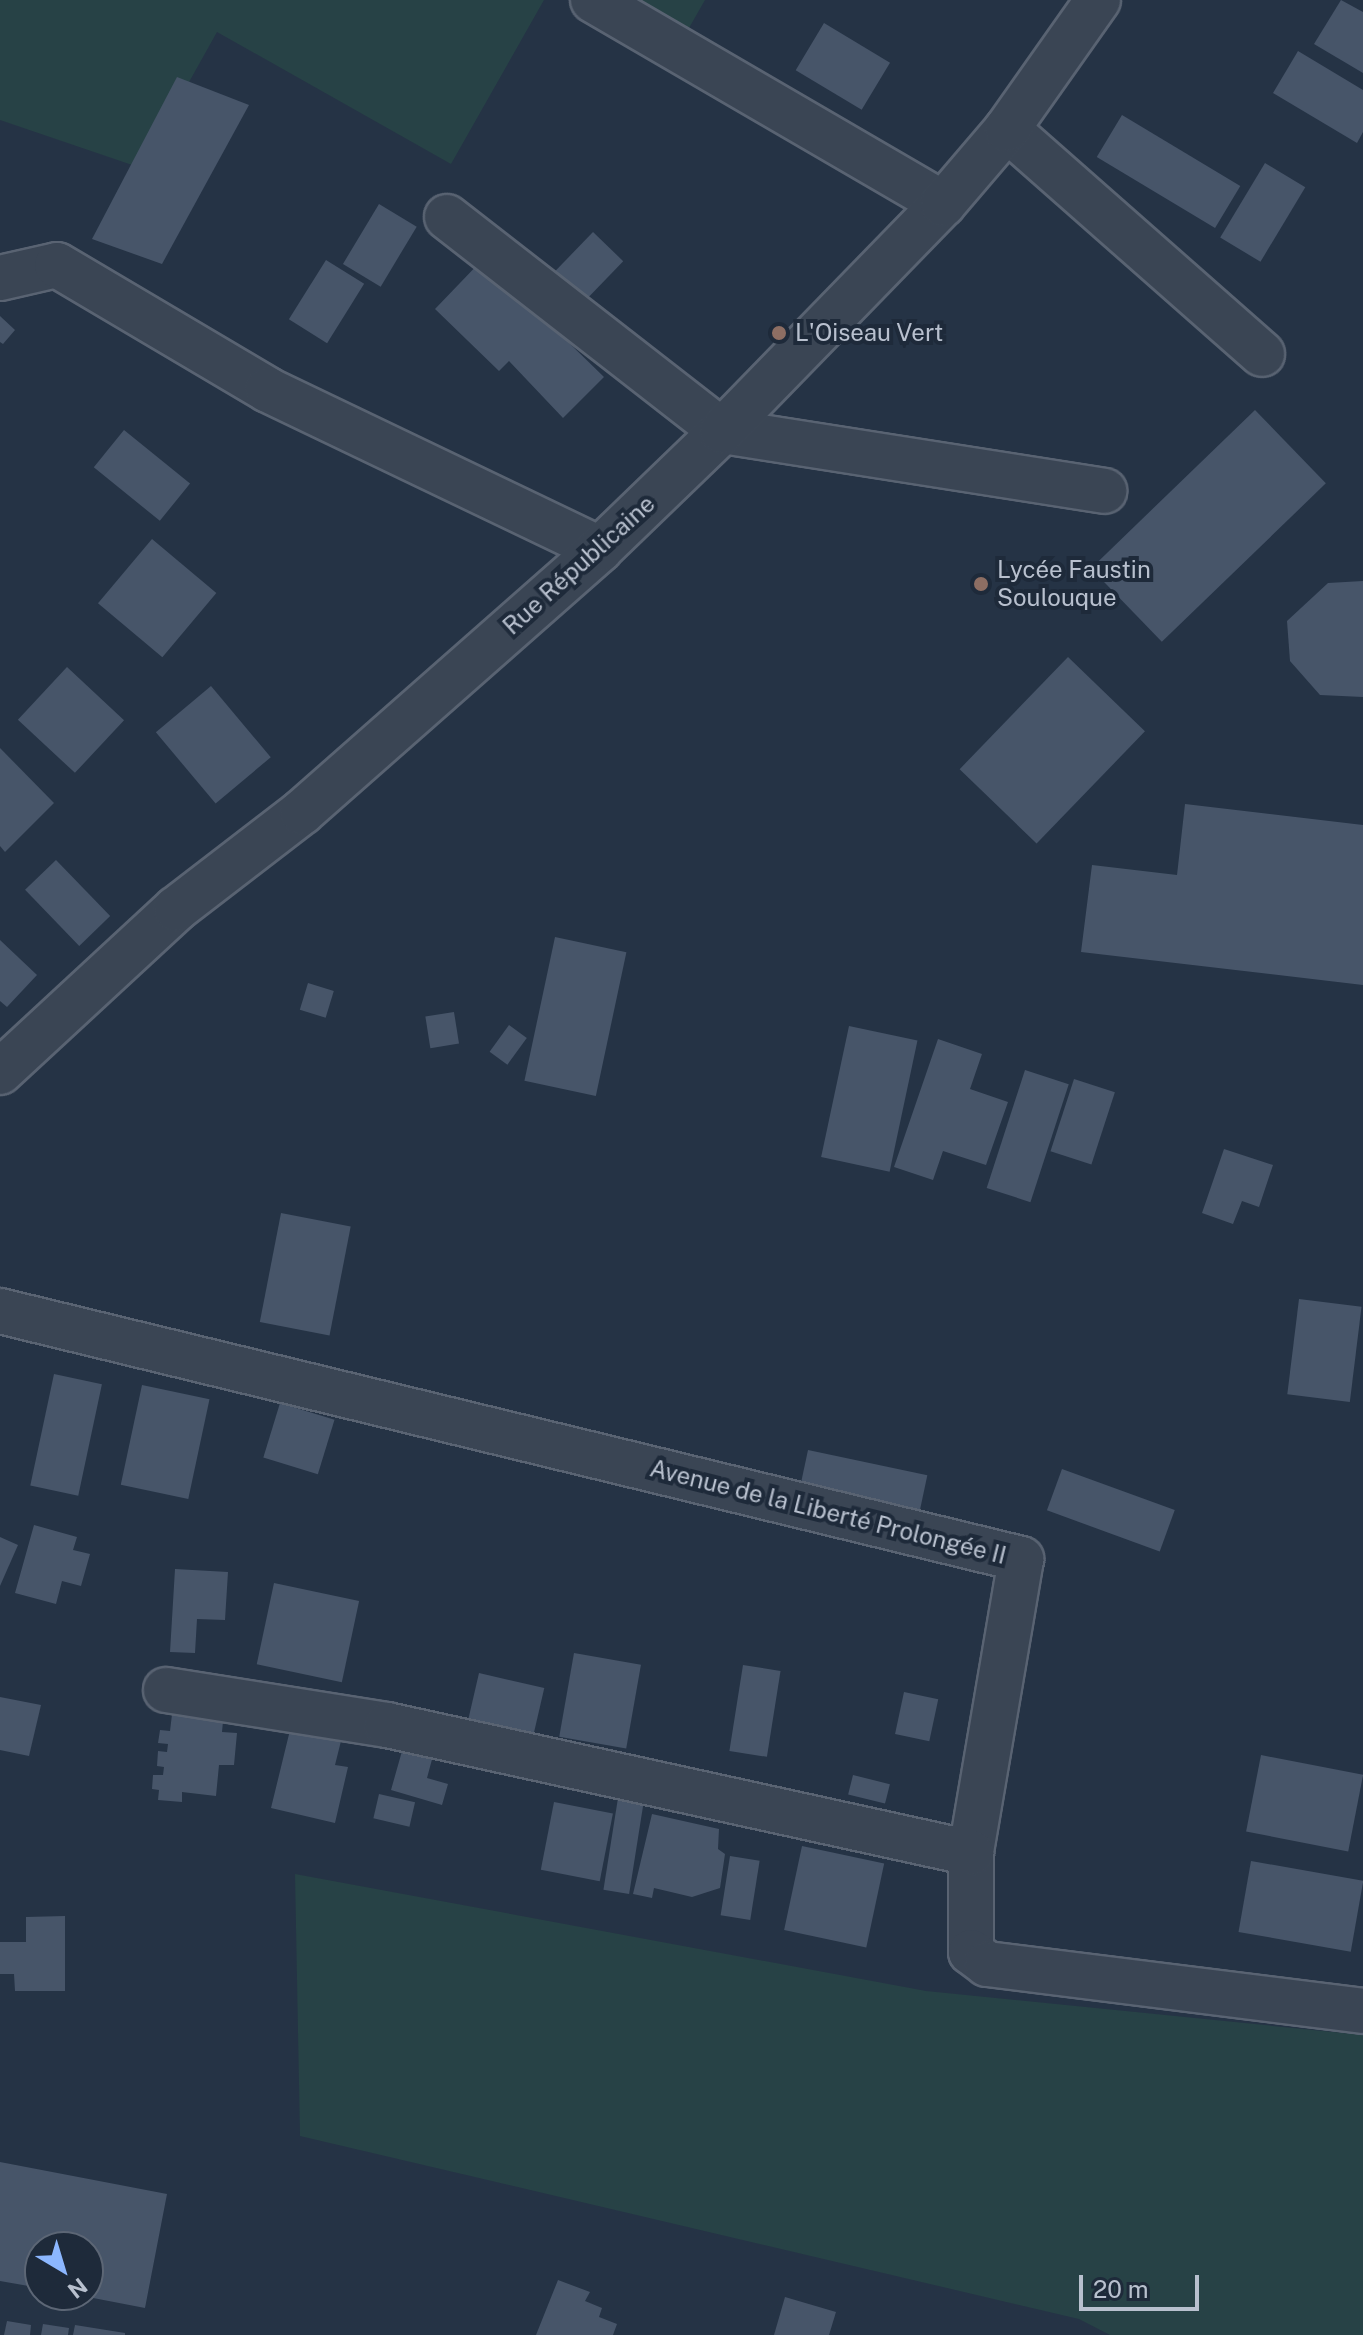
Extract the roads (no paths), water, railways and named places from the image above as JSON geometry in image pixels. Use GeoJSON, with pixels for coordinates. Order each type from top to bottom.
{"type":"FeatureCollection","features":[{"type":"Feature","properties":{"kind":"street"},"geometry":{"type":"LineString","coordinates":[[593,0],[943,204]]}},
{"type":"Feature","properties":{"kind":"street","name":"Rue Républicaine"},"geometry":{"type":"LineString","coordinates":[[0,1072],[176,909],[302,812],[600,549],[722,431],[943,204],[1007,129],[1098,0]]}},
{"type":"Feature","properties":{"kind":"street"},"geometry":{"type":"LineString","coordinates":[[1007,129],[1262,354]]}},
{"type":"Feature","properties":{"kind":"street"},"geometry":{"type":"LineString","coordinates":[[447,217],[722,431],[1104,491]]}},
{"type":"Feature","properties":{"kind":"street"},"geometry":{"type":"LineString","coordinates":[[0,278],[57,265],[268,390],[600,549]]}},
{"type":"Feature","properties":{"kind":"street","name":"Avenue de la Liberté Prolongée II"},"geometry":{"type":"LineString","coordinates":[[0,1311],[1021,1559],[971,1853],[967,1934],[971,1952],[987,1964],[1363,2011]]}},
{"type":"Feature","properties":{"kind":"street"},"geometry":{"type":"LineString","coordinates":[[166,1690],[387,1725],[971,1853]]}},
{"type":"Feature","properties":{"kind":"place","name":"L'Oiseau Vert"},"geometry":{"type":"Point","coordinates":[779,333]}},
{"type":"Feature","properties":{"kind":"place","name":"Lycée Faustin Soulouque"},"geometry":{"type":"Point","coordinates":[981,584]}}]}
